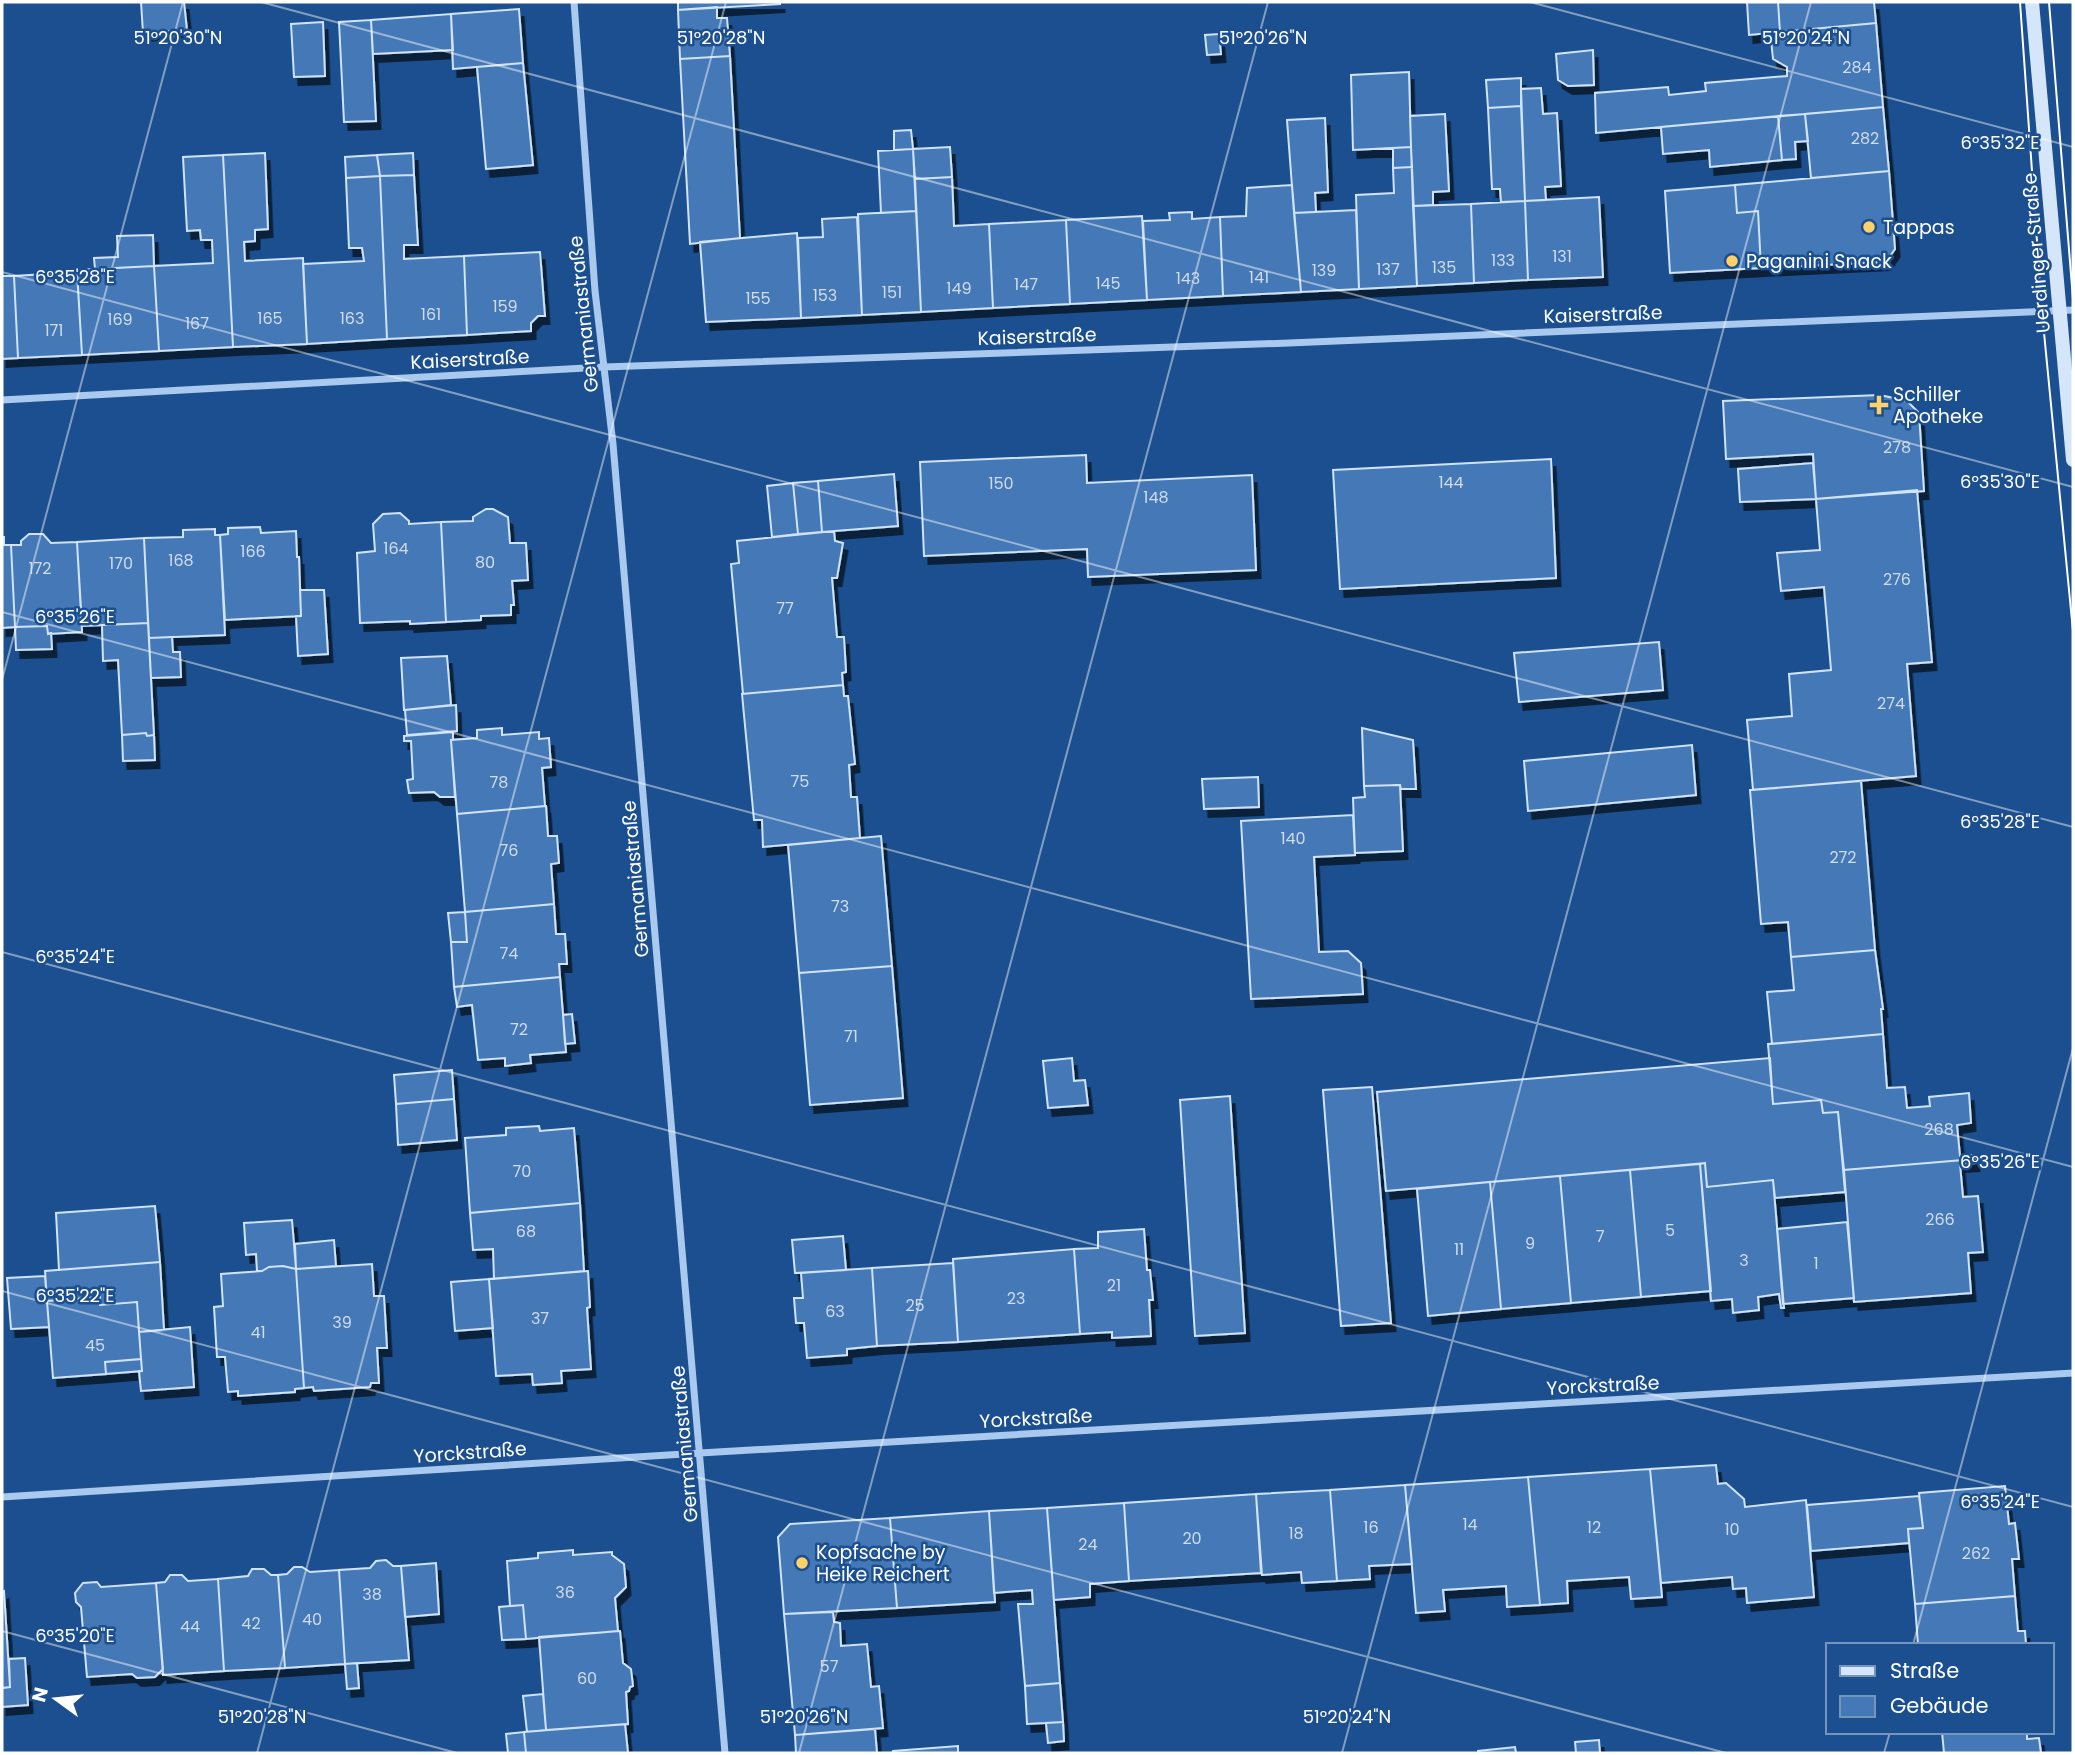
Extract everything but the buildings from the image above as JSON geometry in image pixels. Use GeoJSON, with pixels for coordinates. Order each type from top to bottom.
{"type":"FeatureCollection","features":[{"type":"Feature","properties":{"kind":"main road","name":"Uerdinger Straße"},"geometry":{"type":"LineString","coordinates":[[2032,2],[2067,310],[2073,460]]}},
{"type":"Feature","properties":{"kind":"street","name":"Germaniastraße"},"geometry":{"type":"LineString","coordinates":[[574,2],[595,291],[612,444],[725,1753]]}},
{"type":"Feature","properties":{"kind":"street","name":"Kaiserstraße"},"geometry":{"type":"LineString","coordinates":[[2,400],[604,367],[1289,343],[2067,310]]}},
{"type":"Feature","properties":{"kind":"street","name":"Yorckstraße"},"geometry":{"type":"LineString","coordinates":[[2,1497],[701,1453],[2073,1373]]}},
{"type":"Feature","properties":{"kind":"tram line"},"geometry":{"type":"LineString","coordinates":[[2020,2],[2042,312],[2073,631]]}},
{"type":"Feature","properties":{"kind":"tram line"},"geometry":{"type":"LineString","coordinates":[[2049,2],[2073,299]]}},
{"type":"Feature","properties":{"kind":"place","name":"Tappas"},"geometry":{"type":"Point","coordinates":[1869,227]}},
{"type":"Feature","properties":{"kind":"place","name":"Paganini Snack"},"geometry":{"type":"Point","coordinates":[1732,261]}},
{"type":"Feature","properties":{"kind":"place","name":"Schiller Apotheke"},"geometry":{"type":"Point","coordinates":[1879,405]}},
{"type":"Feature","properties":{"kind":"place","name":"Kopfsache by Heike Reichert"},"geometry":{"type":"Point","coordinates":[802,1563]}}]}
